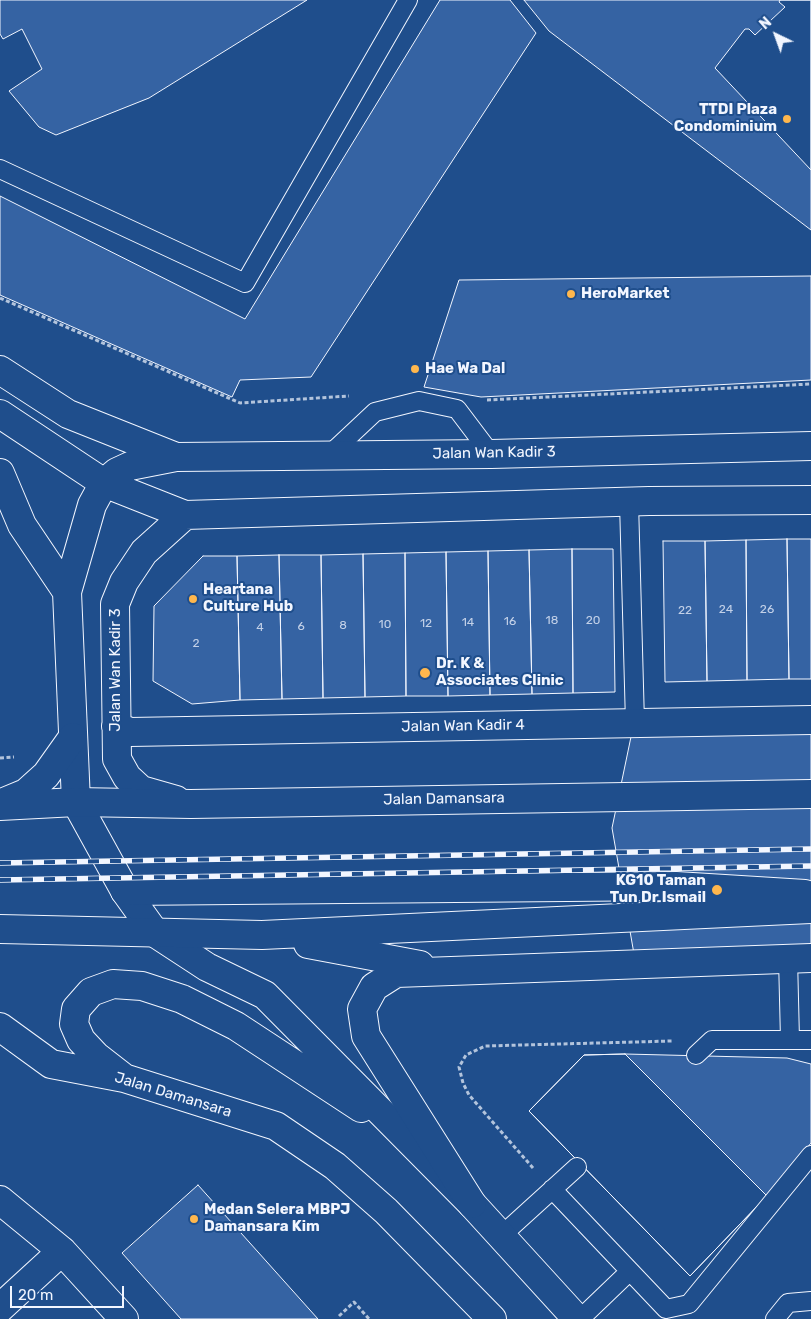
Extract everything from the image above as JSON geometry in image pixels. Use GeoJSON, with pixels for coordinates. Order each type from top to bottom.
{"type":"FeatureCollection","features":[{"type":"Feature","properties":{"kind":"main road","name":"Jalan Wan Kadir 3"},"geometry":{"type":"LineString","coordinates":[[0,370],[68,414],[176,457]]}},
{"type":"Feature","properties":{"kind":"main road"},"geometry":{"type":"LineString","coordinates":[[0,414],[104,482],[185,515],[629,502],[811,500]]}},
{"type":"Feature","properties":{"kind":"main road","name":"Jalan Wan Kadir 3"},"geometry":{"type":"LineString","coordinates":[[76,802],[67,592],[92,505],[104,482],[117,472],[130,466],[176,457],[491,454],[811,446]]}},
{"type":"Feature","properties":{"kind":"main road"},"geometry":{"type":"LineString","coordinates":[[0,473],[22,526],[67,592]]}},
{"type":"Feature","properties":{"kind":"main road","name":"Jalan Wan Kadir 3"},"geometry":{"type":"LineString","coordinates":[[185,515],[144,552],[124,582],[115,604],[116,726],[117,758],[127,777],[141,790],[191,804]]}},
{"type":"Feature","properties":{"kind":"main road","name":"Jalan Wan Kadir 4"},"geometry":{"type":"LineString","coordinates":[[116,726],[130,732],[811,720]]}},
{"type":"Feature","properties":{"kind":"main road"},"geometry":{"type":"LineString","coordinates":[[0,805],[26,792],[46,775],[74,737]]}},
{"type":"Feature","properties":{"kind":"main road","name":"Jalan Damansara"},"geometry":{"type":"LineString","coordinates":[[0,805],[76,802],[191,804],[811,794]]}},
{"type":"Feature","properties":{"kind":"main road"},"geometry":{"type":"LineString","coordinates":[[76,802],[124,892],[154,933],[207,967],[265,995],[472,1204],[578,1319]]}},
{"type":"Feature","properties":{"kind":"main road"},"geometry":{"type":"LineString","coordinates":[[124,892],[676,886],[811,895]]}},
{"type":"Feature","properties":{"kind":"main road"},"geometry":{"type":"LineString","coordinates":[[0,930],[262,935],[811,909]]}},
{"type":"Feature","properties":{"kind":"main road"},"geometry":{"type":"LineString","coordinates":[[262,935],[445,970]]}},
{"type":"Feature","properties":{"kind":"main road"},"geometry":{"type":"LineString","coordinates":[[472,1204],[366,1036],[362,1008],[374,987],[396,973],[800,958]]}},
{"type":"Feature","properties":{"kind":"main road"},"geometry":{"type":"LineString","coordinates":[[124,1078],[96,1056],[82,1040],[74,1024],[76,1009],[91,992],[113,984],[142,986],[182,999],[236,1026],[409,1139]]}},
{"type":"Feature","properties":{"kind":"main road","name":"Jalan Damansara"},"geometry":{"type":"LineString","coordinates":[[0,1027],[52,1064],[124,1078],[276,1126],[335,1166],[386,1211],[492,1319]]}},
{"type":"Feature","properties":{"kind":"main road"},"geometry":{"type":"LineString","coordinates":[[0,1200],[62,1252],[124,1319]]}},
{"type":"Feature","properties":{"kind":"main road"},"geometry":{"type":"LineString","coordinates":[[0,1308],[62,1252]]}},
{"type":"Feature","properties":{"kind":"lane"},"geometry":{"type":"LineString","coordinates":[[0,170],[245,283],[408,0]]}},
{"type":"Feature","properties":{"kind":"lane"},"geometry":{"type":"LineString","coordinates":[[328,456],[375,412],[419,401],[456,409],[491,454]]}},
{"type":"Feature","properties":{"kind":"lane"},"geometry":{"type":"LineString","coordinates":[[629,502],[635,723]]}},
{"type":"Feature","properties":{"kind":"lane"},"geometry":{"type":"LineString","coordinates":[[790,1040],[800,958]]}},
{"type":"Feature","properties":{"kind":"lane"},"geometry":{"type":"LineString","coordinates":[[696,1055],[712,1040],[811,1040]]}},
{"type":"Feature","properties":{"kind":"lane"},"geometry":{"type":"LineString","coordinates":[[552,1189],[666,1309],[689,1304],[811,1155]]}},
{"type":"Feature","properties":{"kind":"lane"},"geometry":{"type":"LineString","coordinates":[[501,1236],[577,1167]]}},
{"type":"Feature","properties":{"kind":"lane"},"geometry":{"type":"LineString","coordinates":[[578,1319],[630,1271]]}},
{"type":"Feature","properties":{"kind":"lane"},"geometry":{"type":"LineString","coordinates":[[775,1319],[788,1303],[811,1301]]}},
{"type":"Feature","properties":{"kind":"path"},"geometry":{"type":"LineString","coordinates":[[552,1189],[480,1110],[469,1095],[463,1083],[459,1067],[466,1055],[485,1046],[712,1040]]}},
{"type":"Feature","properties":{"kind":"path"},"geometry":{"type":"LineString","coordinates":[[339,1316],[354,1302],[369,1319]]}},
{"type":"Feature","properties":{"kind":"building"},"geometry":{"type":"Polygon","coordinates":[[[0,0],[307,0],[149,98],[56,135],[39,127],[9,91],[42,69],[22,29],[3,39],[0,34],[0,0]]]}},
{"type":"Feature","properties":{"kind":"building"},"geometry":{"type":"Polygon","coordinates":[[[440,0],[510,0],[536,33],[311,377],[240,380],[232,397],[0,295],[0,196],[245,319],[440,0]]]}},
{"type":"Feature","properties":{"kind":"building"},"geometry":{"type":"Polygon","coordinates":[[[524,0],[811,0],[811,230],[549,31],[524,0]]]}},
{"type":"Feature","properties":{"kind":"building","name":"TTDI Plaza Condominium"},"geometry":{"type":"Polygon","coordinates":[[[780,0],[811,0],[811,170],[715,68],[745,29],[749,29],[755,35],[785,7],[779,2],[780,0]]]}},
{"type":"Feature","properties":{"kind":"building"},"geometry":{"type":"Polygon","coordinates":[[[811,276],[811,380],[481,397],[424,387],[459,280],[811,276]]]}},
{"type":"Feature","properties":{"kind":"building"},"geometry":{"type":"Polygon","coordinates":[[[787,539],[811,539],[811,679],[789,679],[787,539]]]}},
{"type":"Feature","properties":{"kind":"building"},"geometry":{"type":"Polygon","coordinates":[[[787,539],[789,679],[747,680],[746,540],[787,539]]]}},
{"type":"Feature","properties":{"kind":"building"},"geometry":{"type":"Polygon","coordinates":[[[746,540],[747,680],[707,681],[705,541],[746,540]]]}},
{"type":"Feature","properties":{"kind":"building"},"geometry":{"type":"Polygon","coordinates":[[[663,541],[705,541],[707,681],[665,682],[663,541]]]}},
{"type":"Feature","properties":{"kind":"building"},"geometry":{"type":"Polygon","coordinates":[[[572,549],[573,693],[532,694],[529,550],[572,549]]]}},
{"type":"Feature","properties":{"kind":"building"},"geometry":{"type":"Polygon","coordinates":[[[572,549],[613,549],[615,692],[573,693],[572,549]]]}},
{"type":"Feature","properties":{"kind":"building"},"geometry":{"type":"Polygon","coordinates":[[[529,550],[532,694],[490,695],[488,551],[529,550]]]}},
{"type":"Feature","properties":{"kind":"building"},"geometry":{"type":"Polygon","coordinates":[[[488,551],[490,695],[448,696],[446,552],[488,551]]]}},
{"type":"Feature","properties":{"kind":"building"},"geometry":{"type":"Polygon","coordinates":[[[446,552],[448,696],[406,696],[405,553],[446,552]]]}},
{"type":"Feature","properties":{"kind":"building"},"geometry":{"type":"Polygon","coordinates":[[[405,553],[406,696],[365,697],[363,554],[405,553]]]}},
{"type":"Feature","properties":{"kind":"building"},"geometry":{"type":"Polygon","coordinates":[[[363,554],[365,697],[323,698],[321,555],[363,554]]]}},
{"type":"Feature","properties":{"kind":"building"},"geometry":{"type":"Polygon","coordinates":[[[279,555],[282,699],[240,700],[237,556],[279,555]]]}},
{"type":"Feature","properties":{"kind":"building"},"geometry":{"type":"Polygon","coordinates":[[[279,555],[321,555],[323,698],[282,699],[279,555]]]}},
{"type":"Feature","properties":{"kind":"building"},"geometry":{"type":"Polygon","coordinates":[[[203,556],[237,556],[240,700],[192,704],[153,681],[154,606],[203,556]]]}},
{"type":"Feature","properties":{"kind":"building","name":"KG10 Taman Tun Dr Ismail"},"geometry":{"type":"Polygon","coordinates":[[[632,732],[811,732],[811,953],[634,954],[612,828],[632,732]]]}},
{"type":"Feature","properties":{"kind":"building"},"geometry":{"type":"Polygon","coordinates":[[[625,1054],[767,1196],[690,1276],[529,1111],[584,1055],[625,1054]]]}},
{"type":"Feature","properties":{"kind":"building"},"geometry":{"type":"Polygon","coordinates":[[[625,1054],[787,1058],[811,1064],[811,1143],[767,1196],[690,1276],[529,1111],[584,1055],[625,1054]]]}},
{"type":"Feature","properties":{"kind":"building","name":"Medan Selera MBPJ Damansara Kim"},"geometry":{"type":"Polygon","coordinates":[[[198,1185],[318,1319],[181,1319],[122,1253],[198,1185]]]}},
{"type":"Feature","properties":{"kind":"railway"},"geometry":{"type":"LineString","coordinates":[[0,863],[811,849]]}},
{"type":"Feature","properties":{"kind":"railway"},"geometry":{"type":"LineString","coordinates":[[0,880],[811,866]]}},
{"type":"Feature","properties":{"kind":"place","name":"TTDI Plaza Condominium"},"geometry":{"type":"Point","coordinates":[787,119]}},
{"type":"Feature","properties":{"kind":"place","name":"HeroMarket"},"geometry":{"type":"Point","coordinates":[571,294]}},
{"type":"Feature","properties":{"kind":"place","name":"Hae Wa Dal"},"geometry":{"type":"Point","coordinates":[415,369]}},
{"type":"Feature","properties":{"kind":"place","name":"Heartana Culture Hub"},"geometry":{"type":"Point","coordinates":[193,599]}},
{"type":"Feature","properties":{"kind":"place","name":"Dr. K & Associates Clinic"},"geometry":{"type":"Point","coordinates":[425,673]}},
{"type":"Feature","properties":{"kind":"place","name":"KG10 Taman Tun Dr Ismail"},"geometry":{"type":"Point","coordinates":[717,890]}},
{"type":"Feature","properties":{"kind":"place","name":"Medan Selera MBPJ Damansara Kim"},"geometry":{"type":"Point","coordinates":[194,1219]}}]}
